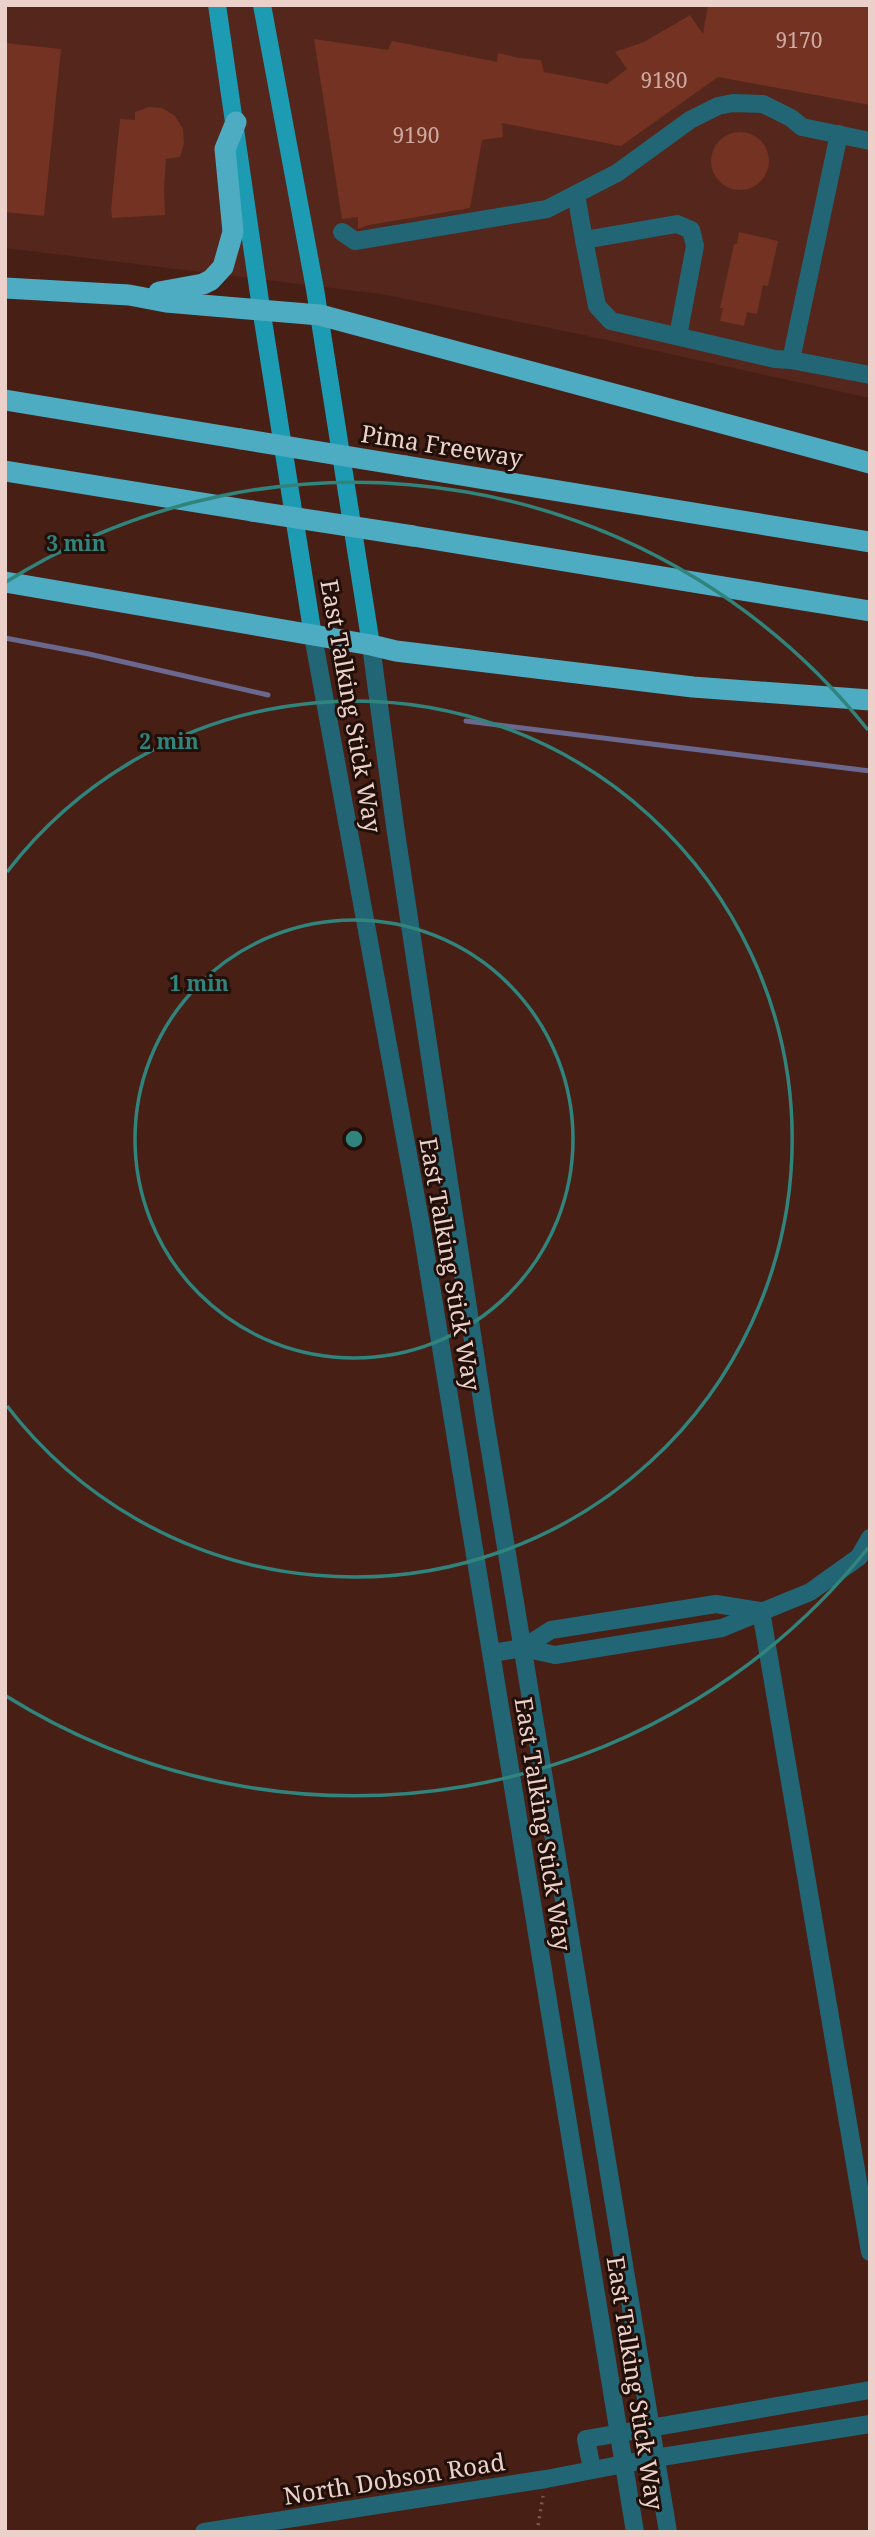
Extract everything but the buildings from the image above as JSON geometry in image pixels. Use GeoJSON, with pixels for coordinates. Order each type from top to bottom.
{"type":"FeatureCollection","features":[{"type":"Feature","properties":{"kind":"highway"},"geometry":{"type":"LineString","coordinates":[[129,295],[195,287],[211,280],[223,267],[233,232],[225,149],[236,122]]}},
{"type":"Feature","properties":{"kind":"highway"},"geometry":{"type":"LineString","coordinates":[[5,288],[129,295],[166,302],[320,315],[870,463]]}},
{"type":"Feature","properties":{"kind":"highway","name":"Pima Freeway"},"geometry":{"type":"LineString","coordinates":[[5,400],[870,542]]}},
{"type":"Feature","properties":{"kind":"highway"},"geometry":{"type":"LineString","coordinates":[[5,471],[870,611]]}},
{"type":"Feature","properties":{"kind":"highway"},"geometry":{"type":"LineString","coordinates":[[5,582],[396,651],[559,672],[779,695],[870,700]]}},
{"type":"Feature","properties":{"kind":"main road","name":"East Talking Stick Way"},"geometry":{"type":"LineString","coordinates":[[218,5],[261,308],[313,636]]}},
{"type":"Feature","properties":{"kind":"main road","name":"East Talking Stick Way"},"geometry":{"type":"LineString","coordinates":[[262,5],[320,315],[371,645]]}},
{"type":"Feature","properties":{"kind":"street"},"geometry":{"type":"LineString","coordinates":[[342,232],[355,241],[547,208],[617,173],[690,120],[718,106],[748,102],[763,104],[791,118],[802,127],[870,141]]}},
{"type":"Feature","properties":{"kind":"street"},"geometry":{"type":"LineString","coordinates":[[791,360],[839,134]]}},
{"type":"Feature","properties":{"kind":"street"},"geometry":{"type":"LineString","coordinates":[[576,194],[597,306],[611,321],[775,359],[870,375]]}},
{"type":"Feature","properties":{"kind":"street"},"geometry":{"type":"LineString","coordinates":[[584,240],[677,224],[691,230],[695,246],[678,336]]}},
{"type":"Feature","properties":{"kind":"street","name":"East Talking Stick Way"},"geometry":{"type":"LineString","coordinates":[[313,636],[421,1225],[635,2532]]}},
{"type":"Feature","properties":{"kind":"street","name":"East Talking Stick Way"},"geometry":{"type":"LineString","coordinates":[[371,645],[395,827],[485,1420],[668,2532]]}},
{"type":"Feature","properties":{"kind":"street"},"geometry":{"type":"LineString","coordinates":[[492,1653],[523,1648],[555,1656],[722,1628],[810,1592],[859,1557],[870,1538]]}},
{"type":"Feature","properties":{"kind":"street"},"geometry":{"type":"LineString","coordinates":[[523,1648],[551,1630],[716,1604],[761,1611]]}},
{"type":"Feature","properties":{"kind":"street"},"geometry":{"type":"LineString","coordinates":[[761,1611],[870,2252]]}},
{"type":"Feature","properties":{"kind":"street"},"geometry":{"type":"LineString","coordinates":[[592,2469],[586,2439],[870,2390]]}},
{"type":"Feature","properties":{"kind":"street","name":"North Dobson Road"},"geometry":{"type":"LineString","coordinates":[[204,2532],[546,2479],[624,2463],[870,2424]]}},
{"type":"Feature","properties":{"kind":"path"},"geometry":{"type":"LineString","coordinates":[[537,2532],[546,2479]]}},
{"type":"Feature","properties":{"kind":"shaded area"},"geometry":{"type":"Polygon","coordinates":[[[5,5],[870,5],[870,398],[381,294],[5,248],[5,5]]]}},
{"type":"Feature","properties":{"kind":"waterway"},"geometry":{"type":"LineString","coordinates":[[5,638],[89,654],[268,695]]}},
{"type":"Feature","properties":{"kind":"waterway"},"geometry":{"type":"LineString","coordinates":[[466,721],[870,771]]}}]}
